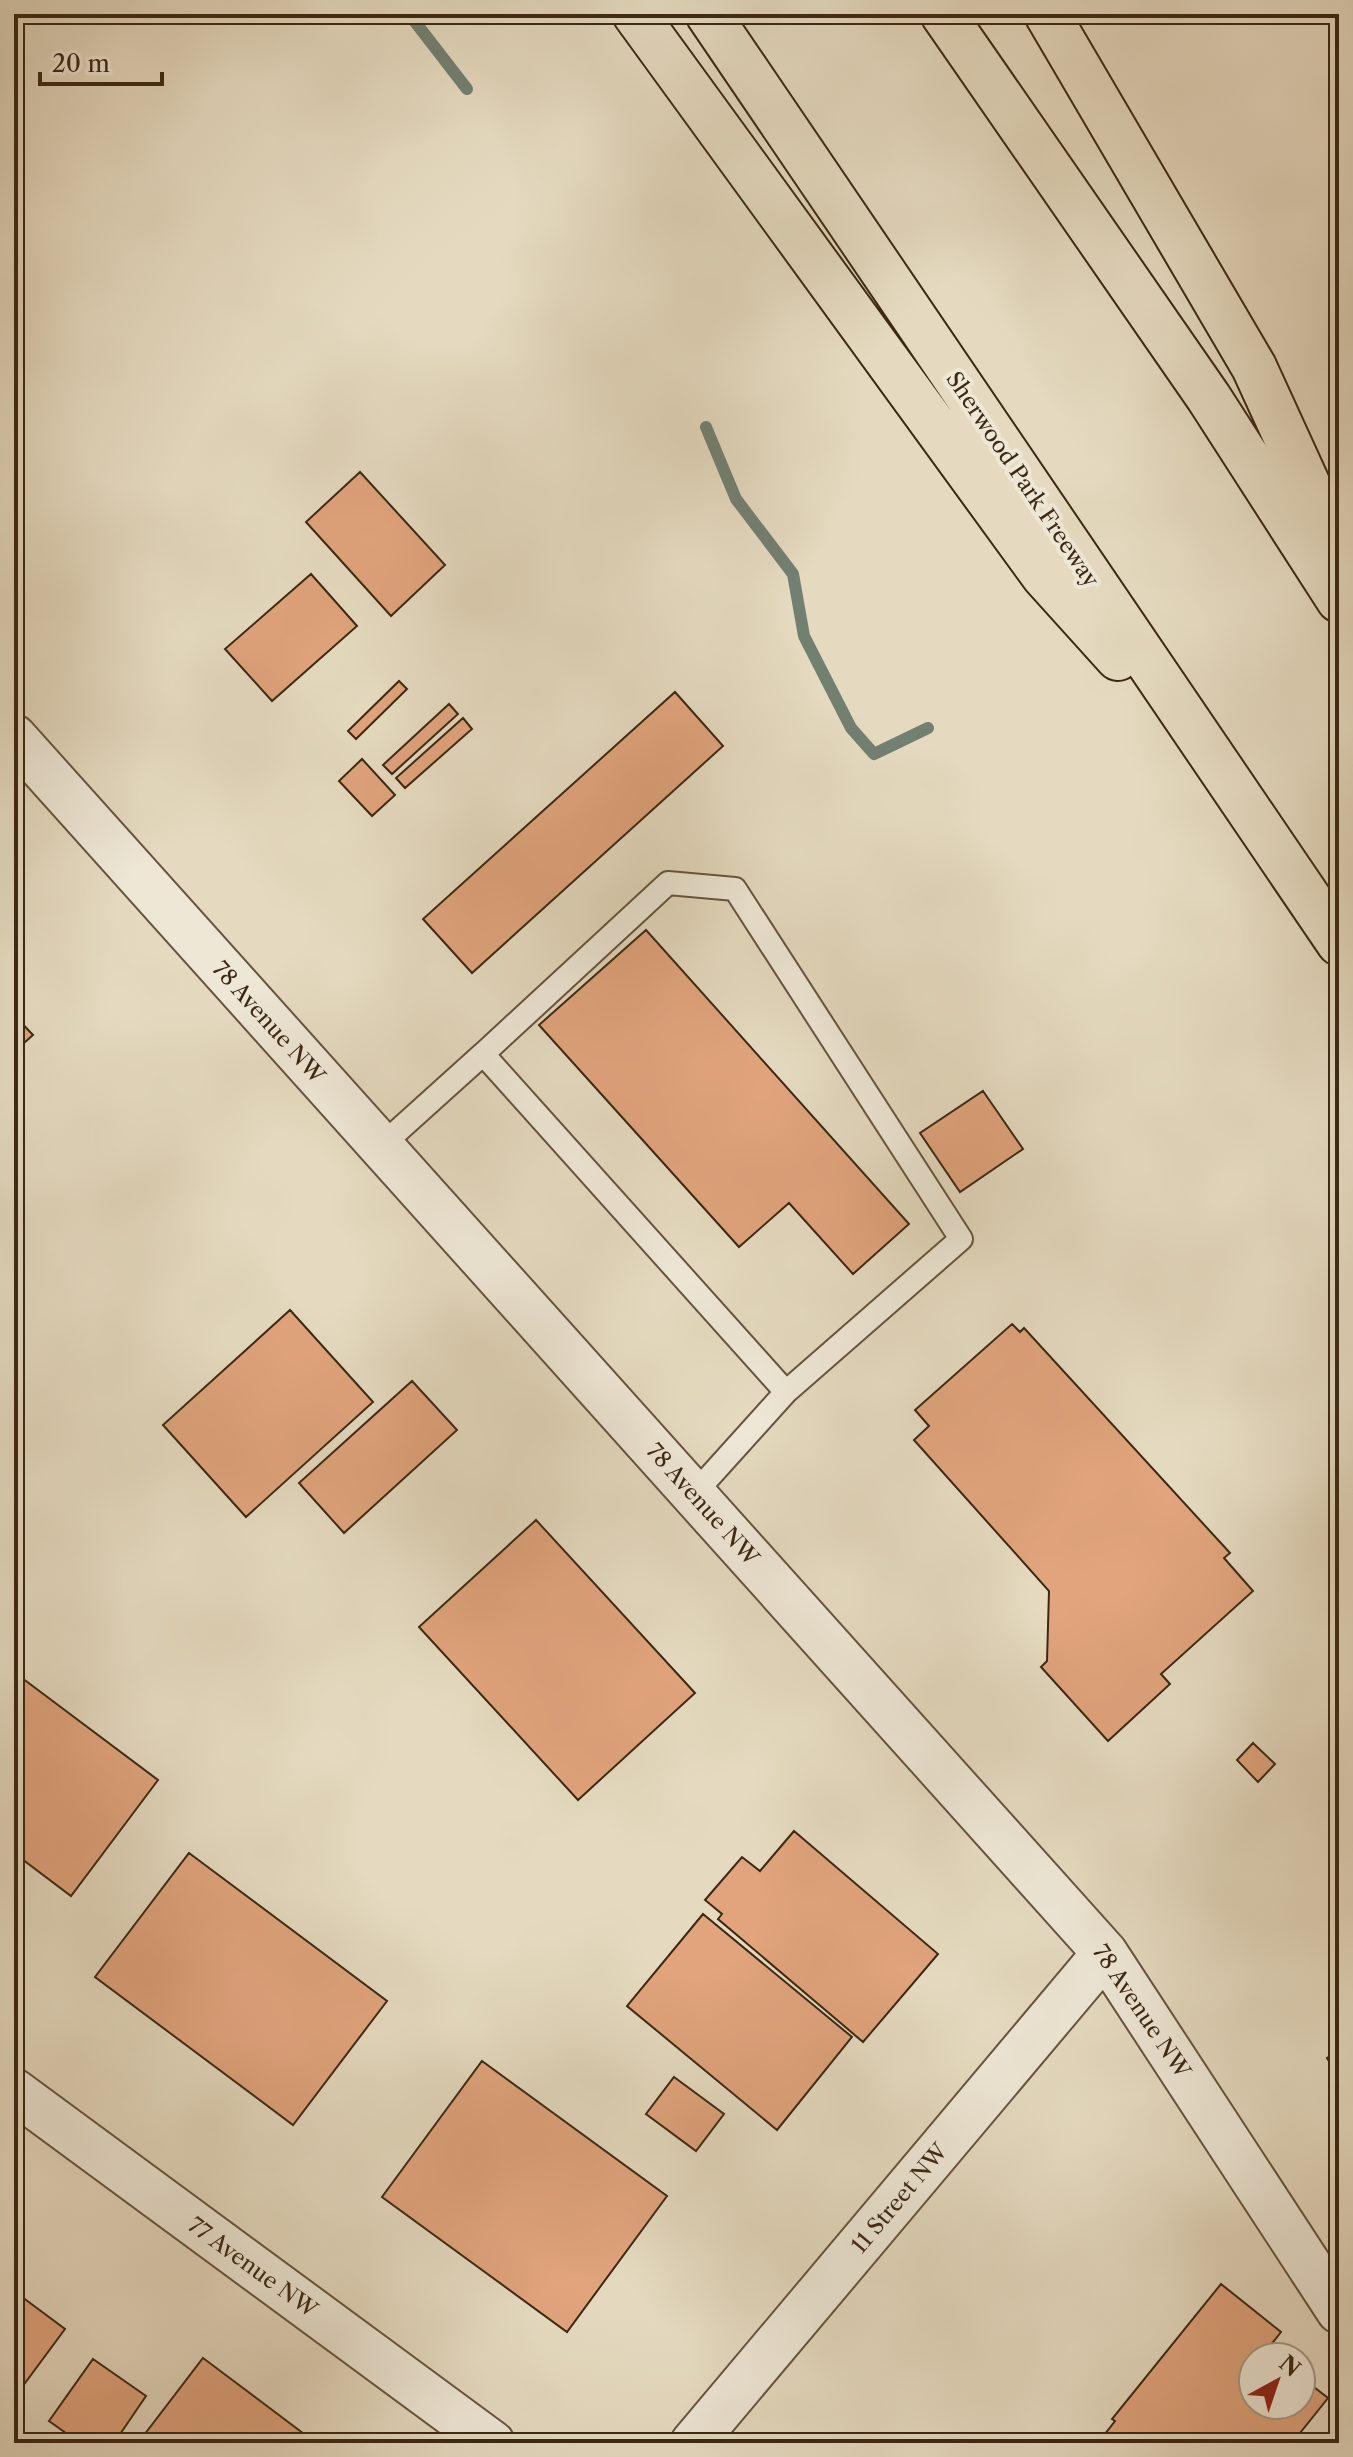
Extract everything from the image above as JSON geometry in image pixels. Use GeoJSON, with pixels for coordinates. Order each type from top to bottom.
{"type":"FeatureCollection","features":[{"type":"Feature","properties":{"kind":"highway"},"geometry":{"type":"LineString","coordinates":[[635,14],[1044,576],[1222,771]]}},
{"type":"Feature","properties":{"kind":"highway","name":"Sherwood Park Freeway"},"geometry":{"type":"LineString","coordinates":[[708,14],[1339,943]]}},
{"type":"Feature","properties":{"kind":"highway"},"geometry":{"type":"LineString","coordinates":[[943,14],[1209,398],[1339,600]]}},
{"type":"Feature","properties":{"kind":"highway"},"geometry":{"type":"LineString","coordinates":[[1047,14],[1254,367],[1339,553]]}},
{"type":"Feature","properties":{"kind":"street","name":"78 Avenue NW"},"geometry":{"type":"LineString","coordinates":[[14,737],[1105,1953],[1339,2311]]}},
{"type":"Feature","properties":{"kind":"street","name":"11 Street NW"},"geometry":{"type":"LineString","coordinates":[[693,2443],[1105,1953]]}},
{"type":"Feature","properties":{"kind":"street","name":"77 Avenue NW"},"geometry":{"type":"LineString","coordinates":[[14,2091],[492,2443]]}},
{"type":"Feature","properties":{"kind":"lane"},"geometry":{"type":"LineString","coordinates":[[381,1146],[668,883],[735,889],[961,1239],[786,1392],[694,1494]]}},
{"type":"Feature","properties":{"kind":"lane"},"geometry":{"type":"LineString","coordinates":[[483,1054],[786,1392]]}},
{"type":"Feature","properties":{"kind":"building"},"geometry":{"type":"Polygon","coordinates":[[[360,472],[445,565],[391,616],[306,522],[360,472]]]}},
{"type":"Feature","properties":{"kind":"building"},"geometry":{"type":"Polygon","coordinates":[[[311,574],[357,626],[272,701],[225,649],[311,574]]]}},
{"type":"Feature","properties":{"kind":"building"},"geometry":{"type":"Polygon","coordinates":[[[399,681],[407,689],[356,739],[348,731],[399,681]]]}},
{"type":"Feature","properties":{"kind":"building"},"geometry":{"type":"Polygon","coordinates":[[[675,692],[723,746],[472,973],[423,919],[675,692]]]}},
{"type":"Feature","properties":{"kind":"building"},"geometry":{"type":"Polygon","coordinates":[[[449,704],[458,714],[392,774],[383,765],[449,704]]]}},
{"type":"Feature","properties":{"kind":"building"},"geometry":{"type":"Polygon","coordinates":[[[463,718],[472,729],[405,788],[396,778],[463,718]]]}},
{"type":"Feature","properties":{"kind":"building"},"geometry":{"type":"Polygon","coordinates":[[[362,759],[395,795],[372,816],[339,781],[362,759]]]}},
{"type":"Feature","properties":{"kind":"building"},"geometry":{"type":"Polygon","coordinates":[[[646,930],[909,1224],[853,1274],[789,1203],[739,1247],[539,1025],[646,930]]]}},
{"type":"Feature","properties":{"kind":"building"},"geometry":{"type":"Polygon","coordinates":[[[14,1015],[33,1035],[14,1052],[14,1015]]]}},
{"type":"Feature","properties":{"kind":"building"},"geometry":{"type":"Polygon","coordinates":[[[983,1091],[1023,1149],[960,1192],[920,1133],[983,1091]]]}},
{"type":"Feature","properties":{"kind":"building"},"geometry":{"type":"Polygon","coordinates":[[[290,1310],[373,1402],[246,1517],[163,1425],[290,1310]]]}},
{"type":"Feature","properties":{"kind":"building"},"geometry":{"type":"Polygon","coordinates":[[[1012,1324],[1020,1332],[1024,1328],[1230,1553],[1224,1558],[1253,1591],[1161,1674],[1170,1684],[1108,1741],[1041,1667],[1047,1661],[1049,1591],[914,1440],[929,1426],[915,1410],[1012,1324]]]}},
{"type":"Feature","properties":{"kind":"building"},"geometry":{"type":"Polygon","coordinates":[[[412,1381],[457,1430],[344,1533],[299,1483],[412,1381]]]}},
{"type":"Feature","properties":{"kind":"building"},"geometry":{"type":"Polygon","coordinates":[[[536,1520],[695,1693],[578,1800],[419,1627],[536,1520]]]}},
{"type":"Feature","properties":{"kind":"building"},"geometry":{"type":"Polygon","coordinates":[[[14,1672],[158,1780],[71,1896],[14,1853],[14,1672]]]}},
{"type":"Feature","properties":{"kind":"building"},"geometry":{"type":"Polygon","coordinates":[[[1253,1743],[1275,1764],[1258,1782],[1237,1760],[1253,1743]]]}},
{"type":"Feature","properties":{"kind":"building"},"geometry":{"type":"Polygon","coordinates":[[[794,1831],[938,1954],[863,2042],[718,1919],[722,1914],[705,1900],[742,1857],[760,1871],[794,1831]]]}},
{"type":"Feature","properties":{"kind":"building"},"geometry":{"type":"Polygon","coordinates":[[[189,1853],[387,2001],[293,2125],[95,1977],[189,1853]]]}},
{"type":"Feature","properties":{"kind":"building"},"geometry":{"type":"Polygon","coordinates":[[[703,1914],[852,2037],[777,2130],[627,2006],[703,1914]]]}},
{"type":"Feature","properties":{"kind":"building"},"geometry":{"type":"Polygon","coordinates":[[[1339,2050],[1339,2077],[1327,2058],[1339,2050]]]}},
{"type":"Feature","properties":{"kind":"building"},"geometry":{"type":"Polygon","coordinates":[[[482,2061],[667,2196],[567,2332],[382,2197],[482,2061]]]}},
{"type":"Feature","properties":{"kind":"building"},"geometry":{"type":"Polygon","coordinates":[[[674,2077],[724,2114],[696,2151],[646,2114],[674,2077]]]}},
{"type":"Feature","properties":{"kind":"building"},"geometry":{"type":"Polygon","coordinates":[[[1221,2284],[1281,2332],[1274,2341],[1237,2341],[1237,2421],[1310,2421],[1292,2443],[1098,2443],[1115,2421],[1112,2419],[1221,2284]]]}},
{"type":"Feature","properties":{"kind":"building"},"geometry":{"type":"Polygon","coordinates":[[[14,2291],[65,2329],[14,2398],[14,2291]]]}},
{"type":"Feature","properties":{"kind":"building"},"geometry":{"type":"Polygon","coordinates":[[[203,2358],[316,2443],[138,2443],[203,2358]]]}},
{"type":"Feature","properties":{"kind":"building"},"geometry":{"type":"Polygon","coordinates":[[[93,2359],[146,2396],[114,2443],[80,2443],[49,2421],[93,2359]]]}},
{"type":"Feature","properties":{"kind":"building"},"geometry":{"type":"Polygon","coordinates":[[[1317,2389],[1328,2398],[1317,2412],[1317,2389]]]}},
{"type":"Feature","properties":{"kind":"waterway"},"geometry":{"type":"LineString","coordinates":[[409,14],[467,89]]}},
{"type":"Feature","properties":{"kind":"waterway"},"geometry":{"type":"LineString","coordinates":[[706,427],[736,499],[793,574],[804,636],[851,728],[874,754],[928,728]]}}]}
